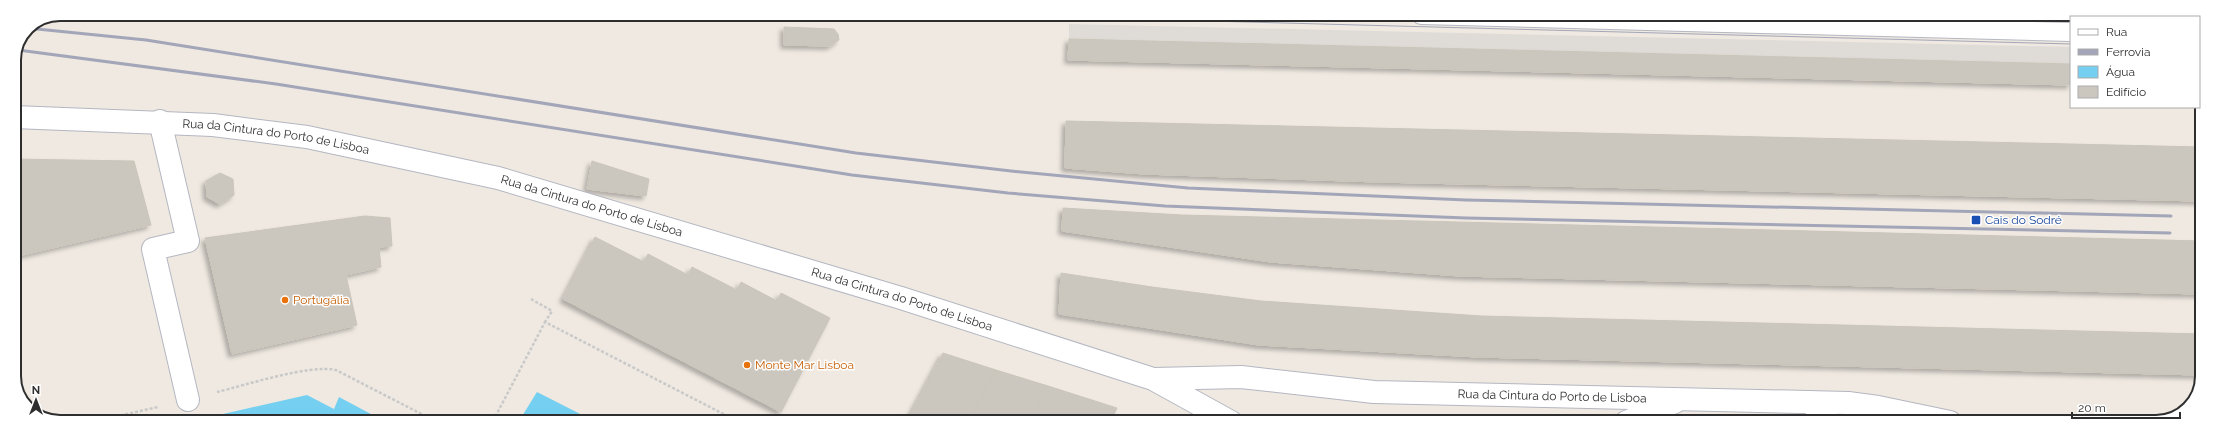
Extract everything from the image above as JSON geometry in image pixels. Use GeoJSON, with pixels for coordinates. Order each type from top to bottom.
{"type":"FeatureCollection","features":[{"type":"Feature","properties":{"kind":"street","name":"Rua da Cintura do Porto de Lisboa"},"geometry":{"type":"LineString","coordinates":[[21,117],[160,121],[213,125],[307,137],[498,178],[901,298],[1153,379],[1218,415]]}},
{"type":"Feature","properties":{"kind":"street"},"geometry":{"type":"LineString","coordinates":[[160,121],[188,241],[153,249],[188,400]]}},
{"type":"Feature","properties":{"kind":"street","name":"Rua da Cintura do Porto de Lisboa"},"geometry":{"type":"LineString","coordinates":[[1153,379],[1240,378],[1374,392],[1810,402],[1878,407],[1916,415]]}},
{"type":"Feature","properties":{"kind":"street"},"geometry":{"type":"LineString","coordinates":[[1643,415],[1684,398]]}},
{"type":"Feature","properties":{"kind":"street"},"geometry":{"type":"LineString","coordinates":[[1810,402],[1823,415]]}},
{"type":"Feature","properties":{"kind":"lane"},"geometry":{"type":"LineString","coordinates":[[1674,21],[2070,32]]}},
{"type":"Feature","properties":{"kind":"path"},"geometry":{"type":"LineString","coordinates":[[496,415],[552,311],[531,299]]}},
{"type":"Feature","properties":{"kind":"path"},"geometry":{"type":"LineString","coordinates":[[545,322],[725,415]]}},
{"type":"Feature","properties":{"kind":"path"},"geometry":{"type":"LineString","coordinates":[[122,415],[304,371],[327,367],[336,370],[423,415]]}},
{"type":"Feature","properties":{"kind":"shaded area"},"geometry":{"type":"Polygon","coordinates":[[[1069,24],[2070,47],[2070,64],[1069,39],[1069,24]]]}},
{"type":"Feature","properties":{"kind":"water"},"geometry":{"type":"Polygon","coordinates":[[[537,392],[582,415],[523,415],[537,392]]]}},
{"type":"Feature","properties":{"kind":"water"},"geometry":{"type":"Polygon","coordinates":[[[307,395],[334,409],[339,397],[373,415],[219,415],[307,395]]]}},
{"type":"Feature","properties":{"kind":"building"},"geometry":{"type":"Polygon","coordinates":[[[784,27],[834,29],[838,34],[839,40],[830,46],[784,45],[784,27]]]}},
{"type":"Feature","properties":{"kind":"building"},"geometry":{"type":"Polygon","coordinates":[[[1069,39],[2070,64],[2070,85],[1068,60],[1069,39]]]}},
{"type":"Feature","properties":{"kind":"building"},"geometry":{"type":"Polygon","coordinates":[[[1066,121],[2195,147],[2195,201],[1378,182],[1144,174],[1065,168],[1066,121]]]}},
{"type":"Feature","properties":{"kind":"building"},"geometry":{"type":"Polygon","coordinates":[[[21,159],[134,161],[151,225],[21,255],[21,159]]]}},
{"type":"Feature","properties":{"kind":"building"},"geometry":{"type":"Polygon","coordinates":[[[592,161],[649,179],[646,196],[587,189],[592,161]]]}},
{"type":"Feature","properties":{"kind":"building"},"geometry":{"type":"Polygon","coordinates":[[[220,173],[233,179],[234,195],[220,204],[207,197],[206,181],[220,173]]]}},
{"type":"Feature","properties":{"kind":"building"},"geometry":{"type":"Polygon","coordinates":[[[1063,208],[1182,215],[2195,241],[2195,294],[1460,276],[1271,262],[1062,231],[1063,208]]]}},
{"type":"Feature","properties":{"kind":"building","name":"Portugália"},"geometry":{"type":"Polygon","coordinates":[[[365,216],[390,218],[392,246],[379,247],[381,267],[346,275],[357,325],[232,354],[205,238],[365,216]]]}},
{"type":"Feature","properties":{"kind":"building","name":"Monte Mar Lisboa"},"geometry":{"type":"Polygon","coordinates":[[[595,237],[644,262],[648,254],[688,275],[692,267],[737,290],[741,282],[777,301],[781,293],[830,318],[781,412],[563,299],[595,237]]]}},
{"type":"Feature","properties":{"kind":"building"},"geometry":{"type":"Polygon","coordinates":[[[1061,273],[1152,287],[1261,301],[1481,316],[2195,334],[2195,375],[1478,357],[1259,345],[1059,314],[1061,273]]]}},
{"type":"Feature","properties":{"kind":"building"},"geometry":{"type":"Polygon","coordinates":[[[943,353],[996,370],[973,415],[910,415],[943,353]]]}},
{"type":"Feature","properties":{"kind":"building"},"geometry":{"type":"Polygon","coordinates":[[[996,370],[1048,386],[1033,415],[973,415],[996,370]]]}},
{"type":"Feature","properties":{"kind":"building"},"geometry":{"type":"Polygon","coordinates":[[[1048,386],[1117,408],[1114,415],[1033,415],[1048,386]]]}},
{"type":"Feature","properties":{"kind":"tram line"},"geometry":{"type":"LineString","coordinates":[[1208,21],[2070,44]]}},
{"type":"Feature","properties":{"kind":"railway"},"geometry":{"type":"LineString","coordinates":[[38,29],[146,40],[856,153],[1011,171],[1188,188],[1466,200],[2171,216]]}},
{"type":"Feature","properties":{"kind":"railway"},"geometry":{"type":"LineString","coordinates":[[23,51],[276,84],[852,175],[1008,193],[1165,206],[1466,218],[2170,233]]}},
{"type":"Feature","properties":{"kind":"place","name":"Cais do Sodré"},"geometry":{"type":"Point","coordinates":[1976,220]}},
{"type":"Feature","properties":{"kind":"place","name":"Portugália"},"geometry":{"type":"Point","coordinates":[285,300]}},
{"type":"Feature","properties":{"kind":"place","name":"Monte Mar Lisboa"},"geometry":{"type":"Point","coordinates":[747,365]}}]}
